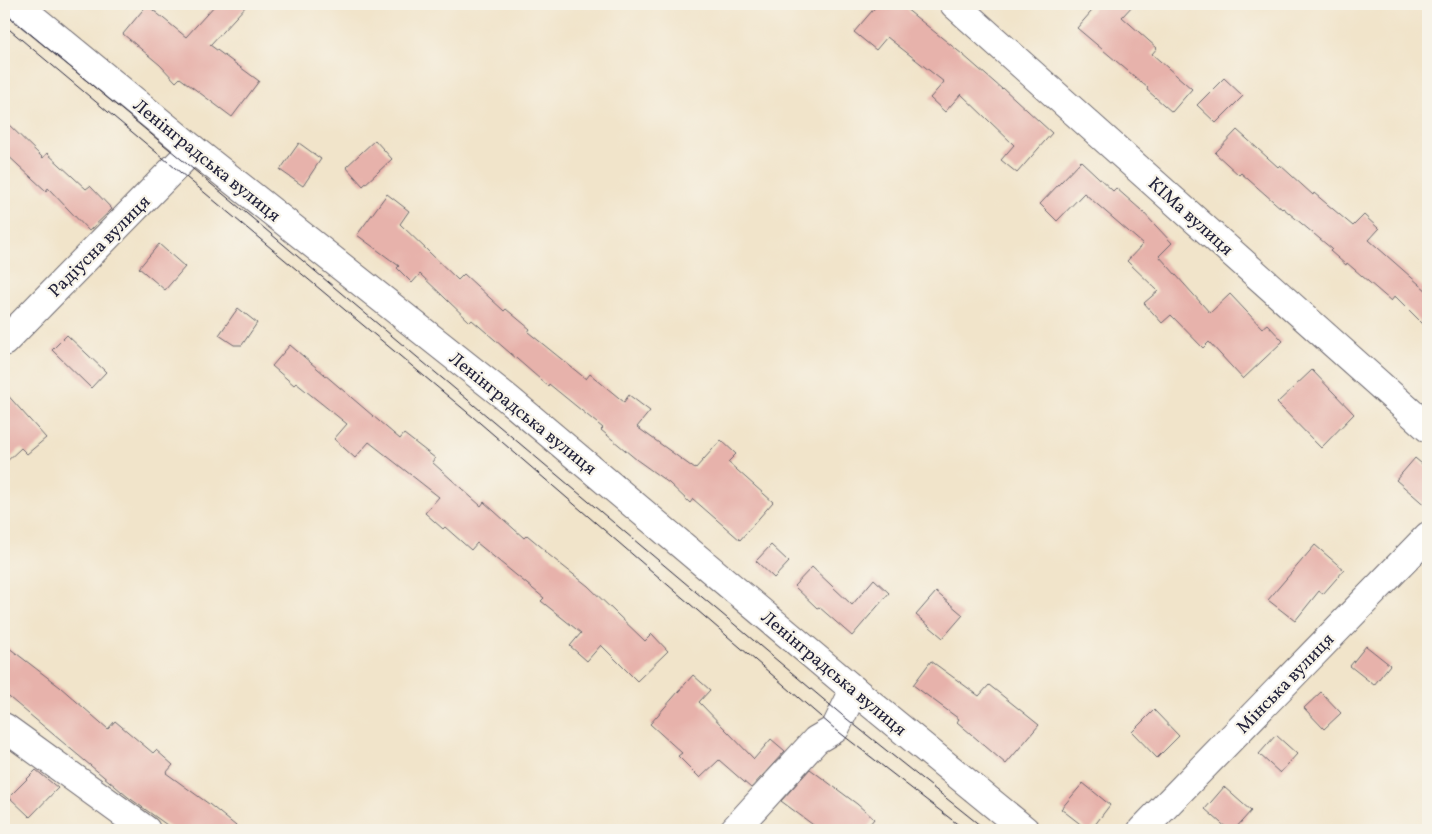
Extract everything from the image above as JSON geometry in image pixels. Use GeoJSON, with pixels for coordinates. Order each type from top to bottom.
{"type":"FeatureCollection","features":[{"type":"Feature","properties":{"kind":"street","name":"Ленінградська вулиця"},"geometry":{"type":"LineString","coordinates":[[16,4],[193,149],[507,398],[854,690],[1025,830]]}},
{"type":"Feature","properties":{"kind":"street","name":"КІМа вулиця"},"geometry":{"type":"LineString","coordinates":[[954,4],[1428,428]]}},
{"type":"Feature","properties":{"kind":"street","name":"Радіусна вулиця"},"geometry":{"type":"LineString","coordinates":[[4,342],[193,149]]}},
{"type":"Feature","properties":{"kind":"street","name":"Мінська вулиця"},"geometry":{"type":"LineString","coordinates":[[1142,830],[1428,536]]}},
{"type":"Feature","properties":{"kind":"street"},"geometry":{"type":"LineString","coordinates":[[734,830],[816,740],[835,729],[854,690]]}},
{"type":"Feature","properties":{"kind":"street"},"geometry":{"type":"LineString","coordinates":[[4,728],[146,830]]}},
{"type":"Feature","properties":{"kind":"building"},"geometry":{"type":"Polygon","coordinates":[[[216,4],[248,4],[210,45],[259,81],[232,117],[180,78],[176,82],[160,65],[123,34],[147,5],[186,37],[216,4]]]}},
{"type":"Feature","properties":{"kind":"building"},"geometry":{"type":"Polygon","coordinates":[[[878,4],[900,4],[1003,88],[1052,133],[1017,173],[1001,160],[1014,145],[961,94],[945,112],[930,98],[944,82],[887,37],[876,50],[854,32],[878,4]]]}},
{"type":"Feature","properties":{"kind":"building"},"geometry":{"type":"Polygon","coordinates":[[[1098,4],[1134,4],[1122,17],[1157,48],[1152,54],[1192,89],[1172,112],[1147,90],[1148,88],[1077,28],[1098,4]]]}},
{"type":"Feature","properties":{"kind":"building"},"geometry":{"type":"Polygon","coordinates":[[[1224,78],[1243,96],[1216,123],[1197,105],[1224,78]]]}},
{"type":"Feature","properties":{"kind":"building"},"geometry":{"type":"Polygon","coordinates":[[[4,120],[43,158],[47,153],[86,189],[90,186],[112,209],[89,231],[48,188],[46,191],[4,152],[4,120]]]}},
{"type":"Feature","properties":{"kind":"building"},"geometry":{"type":"Polygon","coordinates":[[[1237,130],[1278,167],[1280,165],[1313,195],[1314,193],[1353,226],[1364,215],[1379,229],[1369,240],[1428,292],[1428,329],[1395,296],[1391,301],[1330,251],[1332,249],[1241,173],[1239,175],[1215,153],[1237,130]]]}},
{"type":"Feature","properties":{"kind":"building"},"geometry":{"type":"Polygon","coordinates":[[[375,140],[392,159],[363,186],[346,167],[375,140]]]}},
{"type":"Feature","properties":{"kind":"building"},"geometry":{"type":"Polygon","coordinates":[[[299,143],[321,159],[303,186],[280,170],[299,143]]]}},
{"type":"Feature","properties":{"kind":"building"},"geometry":{"type":"Polygon","coordinates":[[[1081,161],[1113,191],[1116,188],[1141,210],[1172,243],[1159,256],[1210,313],[1230,294],[1262,328],[1267,324],[1283,341],[1243,379],[1209,342],[1203,348],[1171,315],[1162,323],[1144,303],[1158,291],[1127,261],[1143,244],[1084,193],[1057,221],[1040,204],[1081,161]]]}},
{"type":"Feature","properties":{"kind":"building"},"geometry":{"type":"Polygon","coordinates":[[[387,194],[409,211],[400,224],[458,280],[464,274],[504,311],[506,309],[530,329],[528,332],[586,379],[590,374],[624,402],[629,395],[650,411],[637,427],[695,469],[721,440],[736,454],[728,462],[773,502],[740,540],[693,499],[690,503],[669,483],[637,460],[601,430],[603,428],[549,384],[548,386],[472,320],[470,322],[420,274],[412,283],[397,268],[399,266],[357,235],[387,194]]]}},
{"type":"Feature","properties":{"kind":"building"},"geometry":{"type":"Polygon","coordinates":[[[159,244],[185,267],[165,290],[139,268],[159,244]]]}},
{"type":"Feature","properties":{"kind":"building"},"geometry":{"type":"Polygon","coordinates":[[[238,308],[257,323],[242,345],[234,345],[219,335],[238,308]]]}},
{"type":"Feature","properties":{"kind":"building"},"geometry":{"type":"Polygon","coordinates":[[[67,335],[106,372],[91,388],[52,350],[67,335]]]}},
{"type":"Feature","properties":{"kind":"building"},"geometry":{"type":"Polygon","coordinates":[[[290,345],[400,439],[404,434],[435,458],[432,462],[481,506],[484,502],[524,538],[527,535],[588,586],[645,641],[652,634],[668,651],[637,681],[601,645],[587,661],[570,646],[581,633],[541,601],[544,598],[477,543],[471,550],[445,527],[443,529],[425,513],[439,497],[369,442],[355,458],[334,439],[347,424],[296,383],[294,385],[272,366],[290,345]]]}},
{"type":"Feature","properties":{"kind":"building"},"geometry":{"type":"Polygon","coordinates":[[[1312,370],[1354,414],[1321,448],[1277,403],[1312,370]]]}},
{"type":"Feature","properties":{"kind":"building"},"geometry":{"type":"Polygon","coordinates":[[[4,391],[46,438],[27,454],[21,448],[4,464],[4,391]]]}},
{"type":"Feature","properties":{"kind":"building"},"geometry":{"type":"Polygon","coordinates":[[[1415,458],[1428,469],[1428,508],[1396,480],[1415,458]]]}},
{"type":"Feature","properties":{"kind":"building"},"geometry":{"type":"Polygon","coordinates":[[[771,545],[789,562],[774,578],[756,561],[771,545]]]}},
{"type":"Feature","properties":{"kind":"building"},"geometry":{"type":"Polygon","coordinates":[[[1315,545],[1344,570],[1323,594],[1319,591],[1295,621],[1268,600],[1315,545]]]}},
{"type":"Feature","properties":{"kind":"building"},"geometry":{"type":"Polygon","coordinates":[[[812,567],[852,605],[874,579],[889,593],[852,636],[819,607],[817,608],[794,586],[812,567]]]}},
{"type":"Feature","properties":{"kind":"building"},"geometry":{"type":"Polygon","coordinates":[[[936,592],[963,615],[943,638],[916,615],[936,592]]]}},
{"type":"Feature","properties":{"kind":"building"},"geometry":{"type":"Polygon","coordinates":[[[4,644],[60,687],[108,729],[115,721],[153,753],[156,750],[173,765],[166,773],[241,830],[174,830],[128,797],[4,693],[4,644]]]}},
{"type":"Feature","properties":{"kind":"building"},"geometry":{"type":"Polygon","coordinates":[[[1366,646],[1390,665],[1374,685],[1350,666],[1366,646]]]}},
{"type":"Feature","properties":{"kind":"building"},"geometry":{"type":"Polygon","coordinates":[[[931,661],[979,696],[989,685],[1039,725],[1006,764],[957,722],[959,719],[913,685],[931,661]]]}},
{"type":"Feature","properties":{"kind":"building"},"geometry":{"type":"Polygon","coordinates":[[[693,675],[710,690],[699,702],[754,759],[771,739],[785,751],[751,788],[719,760],[700,778],[678,756],[682,753],[650,724],[693,675]]]}},
{"type":"Feature","properties":{"kind":"building"},"geometry":{"type":"Polygon","coordinates":[[[1321,692],[1341,713],[1324,729],[1304,708],[1321,692]]]}},
{"type":"Feature","properties":{"kind":"building"},"geometry":{"type":"Polygon","coordinates":[[[1154,710],[1179,736],[1157,758],[1132,732],[1154,710]]]}},
{"type":"Feature","properties":{"kind":"building"},"geometry":{"type":"Polygon","coordinates":[[[1276,735],[1297,754],[1280,773],[1259,754],[1276,735]]]}},
{"type":"Feature","properties":{"kind":"building"},"geometry":{"type":"Polygon","coordinates":[[[810,769],[874,819],[865,830],[820,830],[781,801],[810,769]]]}},
{"type":"Feature","properties":{"kind":"building"},"geometry":{"type":"Polygon","coordinates":[[[36,770],[58,788],[30,817],[9,797],[36,770]]]}},
{"type":"Feature","properties":{"kind":"building"},"geometry":{"type":"Polygon","coordinates":[[[1083,783],[1110,805],[1091,830],[1088,830],[1061,809],[1083,783]]]}},
{"type":"Feature","properties":{"kind":"building"},"geometry":{"type":"Polygon","coordinates":[[[1224,787],[1251,811],[1234,830],[1229,830],[1205,809],[1224,787]]]}},
{"type":"Feature","properties":{"kind":"tram line"},"geometry":{"type":"LineString","coordinates":[[4,12],[252,218],[842,715],[986,830]]}},
{"type":"Feature","properties":{"kind":"tram line"},"geometry":{"type":"LineString","coordinates":[[4,25],[473,417],[835,729],[965,830]]}}]}
